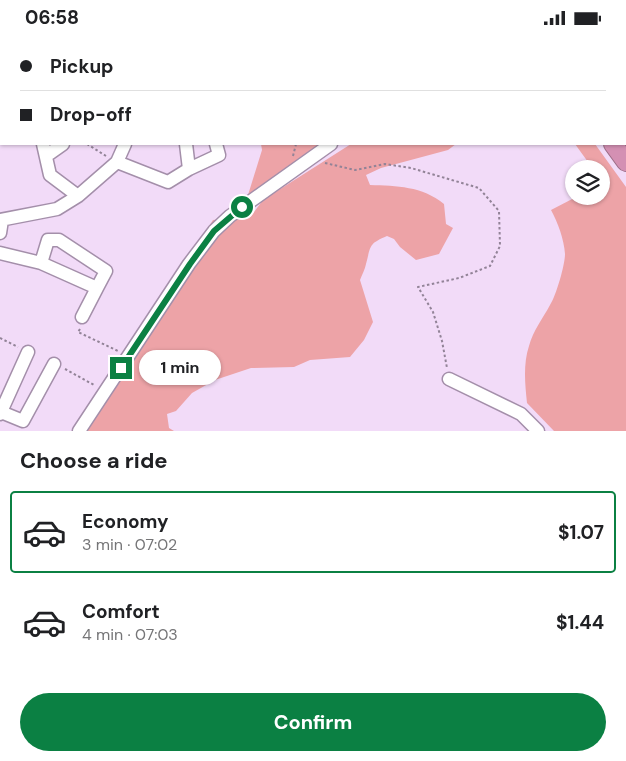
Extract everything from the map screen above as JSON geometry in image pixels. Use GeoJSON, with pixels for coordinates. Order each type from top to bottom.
{"type":"FeatureCollection","features":[{"type":"Feature","properties":{"kind":"highway"},"geometry":{"type":"LineString","coordinates":[[614,145],[626,162]]}},
{"type":"Feature","properties":{"kind":"street"},"geometry":{"type":"LineString","coordinates":[[60,145],[44,150],[50,175],[78,196]]}},
{"type":"Feature","properties":{"kind":"street"},"geometry":{"type":"LineString","coordinates":[[0,233],[1,220],[57,209],[78,196],[116,162],[124,145]]}},
{"type":"Feature","properties":{"kind":"street"},"geometry":{"type":"LineString","coordinates":[[186,145],[189,169]]}},
{"type":"Feature","properties":{"kind":"street"},"geometry":{"type":"LineString","coordinates":[[116,162],[168,182],[189,169],[219,155],[216,145]]}},
{"type":"Feature","properties":{"kind":"street"},"geometry":{"type":"LineString","coordinates":[[79,431],[214,231],[230,216],[330,145]]}},
{"type":"Feature","properties":{"kind":"street"},"geometry":{"type":"LineString","coordinates":[[41,263],[48,240],[59,240],[106,271],[82,317]]}},
{"type":"Feature","properties":{"kind":"street"},"geometry":{"type":"LineString","coordinates":[[0,253],[41,263],[97,288]]}},
{"type":"Feature","properties":{"kind":"street"},"geometry":{"type":"LineString","coordinates":[[28,352],[1,413],[23,421],[54,364]]}},
{"type":"Feature","properties":{"kind":"street"},"geometry":{"type":"LineString","coordinates":[[449,379],[521,414],[538,431]]}},
{"type":"Feature","properties":{"kind":"path"},"geometry":{"type":"LineString","coordinates":[[89,145],[116,162]]}},
{"type":"Feature","properties":{"kind":"path"},"geometry":{"type":"LineString","coordinates":[[311,158],[355,170],[385,164],[420,171],[479,188],[499,211],[500,246],[490,266],[459,278],[418,287],[433,312],[442,341],[449,379]]}},
{"type":"Feature","properties":{"kind":"path"},"geometry":{"type":"LineString","coordinates":[[82,317],[82,324],[78,332],[128,356]]}},
{"type":"Feature","properties":{"kind":"shaded area"},"geometry":{"type":"Polygon","coordinates":[[[261,145],[321,145],[248,195],[262,150],[261,145]]]}},
{"type":"Feature","properties":{"kind":"shaded area"},"geometry":{"type":"Polygon","coordinates":[[[349,145],[455,145],[448,150],[381,168],[366,175],[370,185],[409,188],[436,198],[444,204],[446,224],[453,228],[439,254],[416,260],[400,247],[394,239],[387,236],[376,241],[371,246],[360,280],[373,322],[364,340],[350,357],[310,360],[294,367],[251,368],[215,380],[192,393],[176,411],[167,414],[169,428],[174,431],[86,431],[126,352],[213,220],[251,216],[263,200],[349,145]]]}},
{"type":"Feature","properties":{"kind":"shaded area"},"geometry":{"type":"Polygon","coordinates":[[[576,145],[596,145],[607,160],[587,160],[576,145]]]}},
{"type":"Feature","properties":{"kind":"shaded area"},"geometry":{"type":"Polygon","coordinates":[[[610,165],[626,187],[626,431],[554,431],[527,403],[525,374],[527,353],[533,335],[555,295],[565,259],[562,237],[551,210],[565,203],[565,205],[610,205],[610,165]]]}},
{"type":"Feature","properties":{"kind":"route"},"geometry":{"type":"LineString","coordinates":[[121,368],[214,231],[242,207]]}}]}
